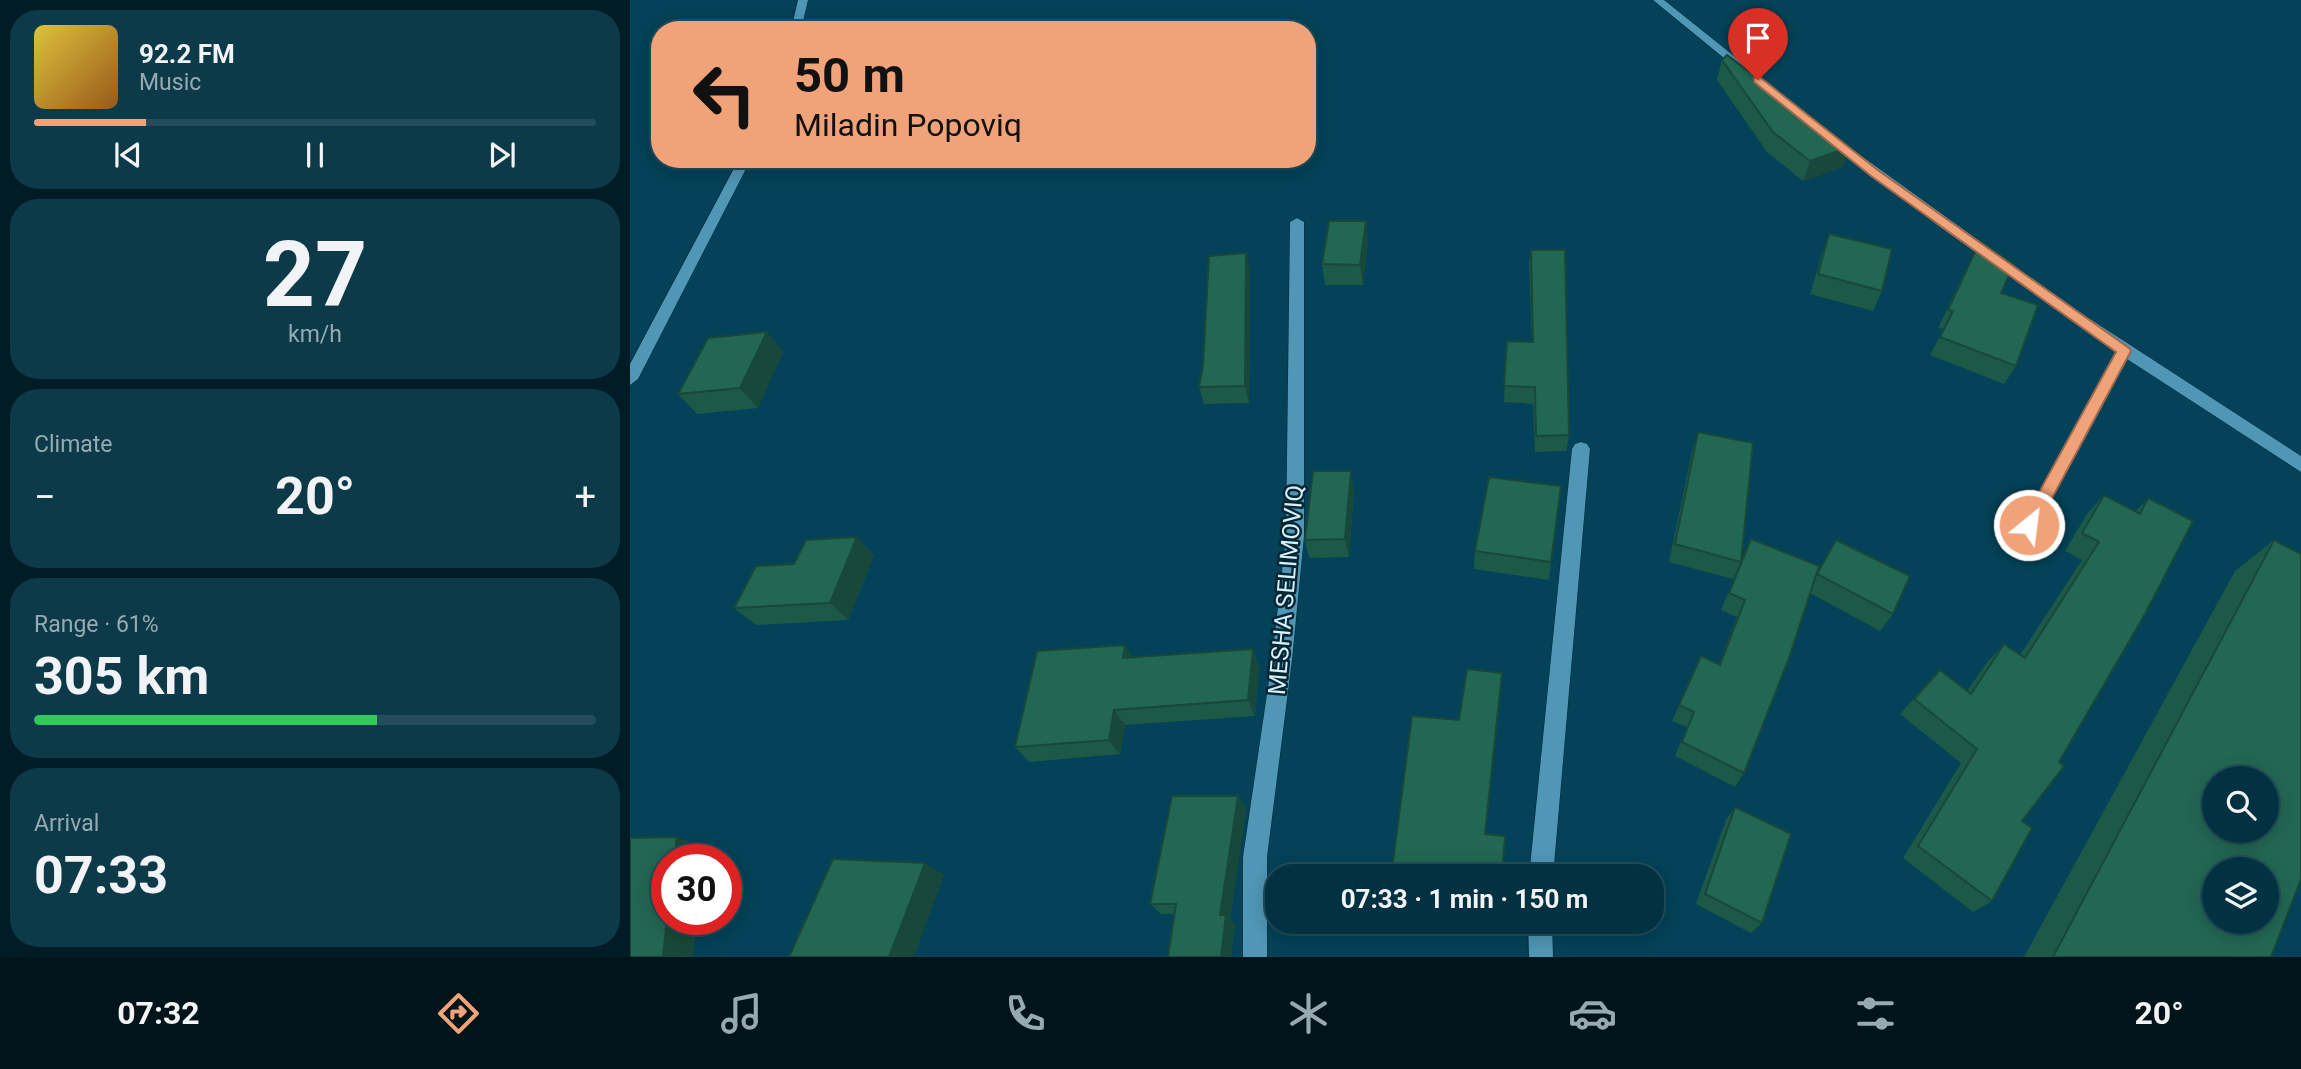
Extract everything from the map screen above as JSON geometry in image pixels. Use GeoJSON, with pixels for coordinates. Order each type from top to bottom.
{"type":"FeatureCollection","features":[{"type":"Feature","properties":{"kind":"street"},"geometry":{"type":"LineString","coordinates":[[798,21],[803,0]]}},
{"type":"Feature","properties":{"kind":"street"},"geometry":{"type":"LineString","coordinates":[[1658,0],[1761,83]]}},
{"type":"Feature","properties":{"kind":"street"},"geometry":{"type":"LineString","coordinates":[[1824,132],[1875,173],[2124,351],[2301,465]]}},
{"type":"Feature","properties":{"kind":"street"},"geometry":{"type":"LineString","coordinates":[[630,379],[740,168]]}},
{"type":"Feature","properties":{"kind":"street","name":"MESHA SELIMOVIQ"},"geometry":{"type":"LineString","coordinates":[[1255,957],[1255,857],[1282,660],[1295,536],[1297,222]]}},
{"type":"Feature","properties":{"kind":"street"},"geometry":{"type":"LineString","coordinates":[[2029,525],[2124,351]]}},
{"type":"Feature","properties":{"kind":"street"},"geometry":{"type":"LineString","coordinates":[[1542,864],[1581,449]]}},
{"type":"Feature","properties":{"kind":"street"},"geometry":{"type":"LineString","coordinates":[[1540,934],[1541,957]]}},
{"type":"Feature","properties":{"kind":"building"},"geometry":{"type":"Polygon","coordinates":[[[1727,55],[1850,147],[1810,161],[1773,132],[1722,60],[1727,55]]]}},
{"type":"Feature","properties":{"kind":"building"},"geometry":{"type":"Polygon","coordinates":[[[1329,221],[1366,221],[1360,265],[1322,264],[1329,221]]]}},
{"type":"Feature","properties":{"kind":"building"},"geometry":{"type":"Polygon","coordinates":[[[1829,234],[1892,249],[1882,291],[1818,274],[1829,234]]]}},
{"type":"Feature","properties":{"kind":"building"},"geometry":{"type":"Polygon","coordinates":[[[1980,241],[2014,264],[2001,293],[2038,305],[2016,366],[1940,337],[1953,311],[1948,310],[1980,241]]]}},
{"type":"Feature","properties":{"kind":"building"},"geometry":{"type":"Polygon","coordinates":[[[1531,250],[1565,250],[1569,435],[1536,436],[1535,387],[1504,386],[1507,341],[1533,342],[1531,250]]]}},
{"type":"Feature","properties":{"kind":"building"},"geometry":{"type":"Polygon","coordinates":[[[1246,253],[1245,386],[1199,387],[1203,366],[1209,256],[1246,253]]]}},
{"type":"Feature","properties":{"kind":"building"},"geometry":{"type":"Polygon","coordinates":[[[767,332],[740,388],[678,394],[708,338],[767,332]]]}},
{"type":"Feature","properties":{"kind":"building"},"geometry":{"type":"Polygon","coordinates":[[[1698,432],[1753,443],[1741,562],[1675,544],[1698,432]]]}},
{"type":"Feature","properties":{"kind":"building"},"geometry":{"type":"Polygon","coordinates":[[[1313,471],[1351,471],[1345,539],[1305,540],[1313,471]]]}},
{"type":"Feature","properties":{"kind":"building"},"geometry":{"type":"Polygon","coordinates":[[[1489,477],[1561,486],[1551,562],[1475,551],[1489,477]]]}},
{"type":"Feature","properties":{"kind":"building"},"geometry":{"type":"Polygon","coordinates":[[[2104,495],[2140,514],[2148,498],[2193,521],[2145,614],[2059,762],[2064,766],[2022,821],[2032,828],[1992,901],[1918,846],[1977,749],[1914,699],[1940,670],[1971,694],[2004,644],[2025,658],[2099,542],[2082,533],[2104,495]]]}},
{"type":"Feature","properties":{"kind":"building"},"geometry":{"type":"Polygon","coordinates":[[[857,537],[830,603],[734,608],[756,566],[794,564],[806,540],[857,537]]]}},
{"type":"Feature","properties":{"kind":"building"},"geometry":{"type":"Polygon","coordinates":[[[1751,539],[1819,566],[1789,658],[1744,773],[1682,742],[1694,712],[1679,705],[1701,656],[1720,665],[1745,600],[1729,593],[1751,539]]]}},
{"type":"Feature","properties":{"kind":"building"},"geometry":{"type":"Polygon","coordinates":[[[1836,540],[1910,576],[1893,614],[1817,574],[1836,540]]]}},
{"type":"Feature","properties":{"kind":"building"},"geometry":{"type":"Polygon","coordinates":[[[2274,540],[2301,554],[2301,879],[2271,957],[2053,957],[2274,540]]]}},
{"type":"Feature","properties":{"kind":"building"},"geometry":{"type":"Polygon","coordinates":[[[1125,645],[1123,658],[1253,649],[1248,700],[1114,710],[1109,740],[1015,747],[1037,651],[1125,645]]]}},
{"type":"Feature","properties":{"kind":"building"},"geometry":{"type":"Polygon","coordinates":[[[1467,669],[1502,673],[1485,834],[1505,836],[1503,864],[1393,864],[1412,716],[1459,720],[1467,669]]]}},
{"type":"Feature","properties":{"kind":"building"},"geometry":{"type":"Polygon","coordinates":[[[1172,796],[1238,796],[1220,915],[1226,915],[1221,957],[1168,957],[1176,904],[1150,904],[1172,796]]]}},
{"type":"Feature","properties":{"kind":"building"},"geometry":{"type":"Polygon","coordinates":[[[1735,807],[1791,834],[1762,923],[1705,894],[1735,807]]]}},
{"type":"Feature","properties":{"kind":"building"},"geometry":{"type":"Polygon","coordinates":[[[677,837],[676,844],[651,844],[651,935],[665,935],[663,957],[630,957],[630,838],[677,837]]]}},
{"type":"Feature","properties":{"kind":"building"},"geometry":{"type":"Polygon","coordinates":[[[833,859],[925,863],[889,957],[789,957],[833,859]]]}},
{"type":"Feature","properties":{"kind":"route"},"geometry":{"type":"LineString","coordinates":[[1758,80],[1875,173],[2124,351],[2029,525]]}}]}
